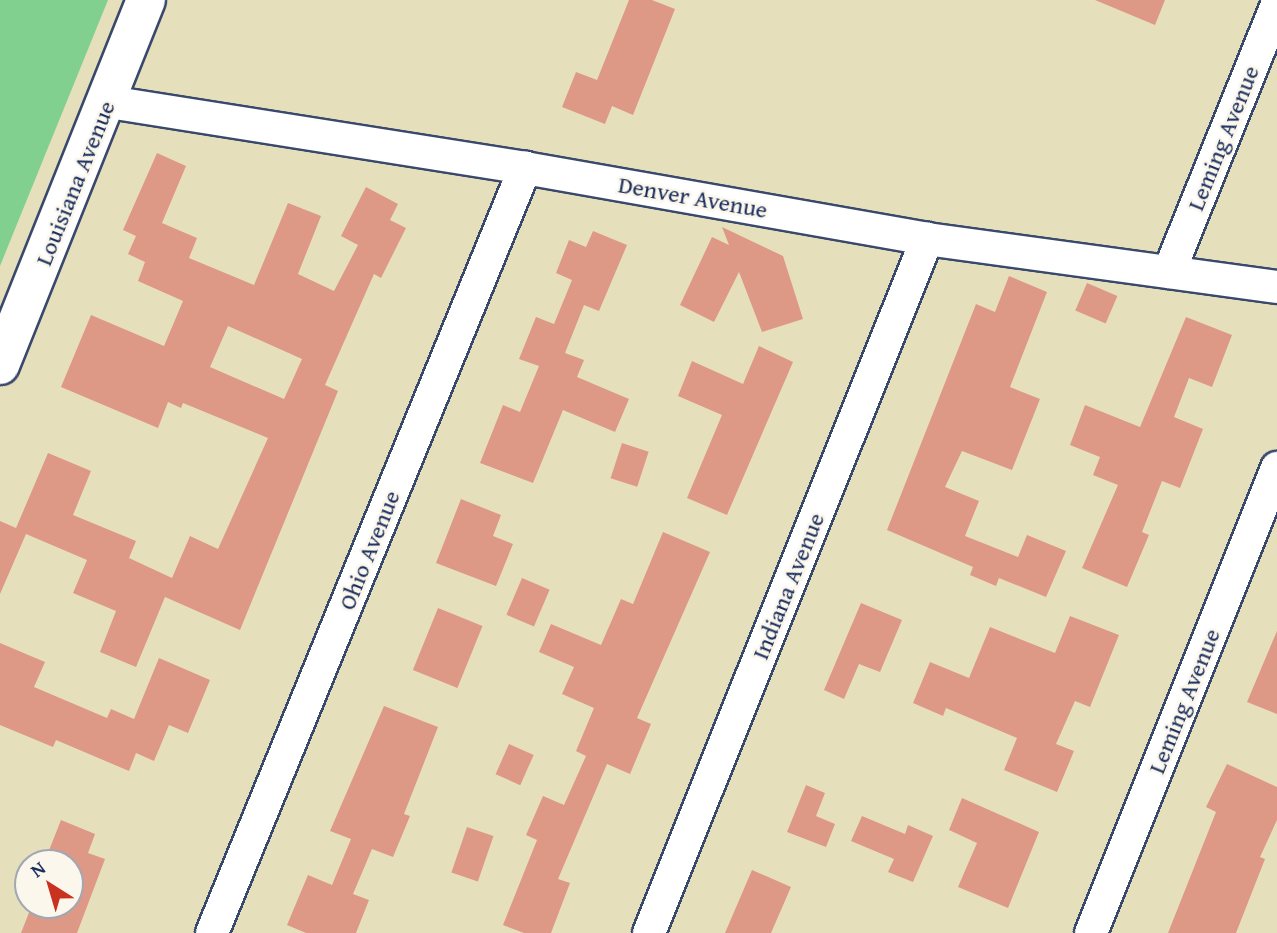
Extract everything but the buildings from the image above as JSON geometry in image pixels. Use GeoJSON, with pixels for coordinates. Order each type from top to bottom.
{"type":"FeatureCollection","features":[{"type":"Feature","properties":{"kind":"main road","name":"Louisiana Avenue"},"geometry":{"type":"LineString","coordinates":[[0,365],[109,102],[146,0]]}},
{"type":"Feature","properties":{"kind":"street","name":"Leming Avenue"},"geometry":{"type":"LineString","coordinates":[[1169,272],[1277,5]]}},
{"type":"Feature","properties":{"kind":"street","name":"Denver Avenue"},"geometry":{"type":"LineString","coordinates":[[109,102],[525,168],[927,239],[1277,286]]}},
{"type":"Feature","properties":{"kind":"street","name":"Ohio Avenue"},"geometry":{"type":"LineString","coordinates":[[212,933],[525,168]]}},
{"type":"Feature","properties":{"kind":"street","name":"Indiana Avenue"},"geometry":{"type":"LineString","coordinates":[[649,933],[927,239]]}},
{"type":"Feature","properties":{"kind":"street","name":"Leming Avenue"},"geometry":{"type":"LineString","coordinates":[[1091,933],[1277,468]]}},
{"type":"Feature","properties":{"kind":"green space"},"geometry":{"type":"Polygon","coordinates":[[[0,0],[108,0],[0,266],[0,0]]]}}]}
